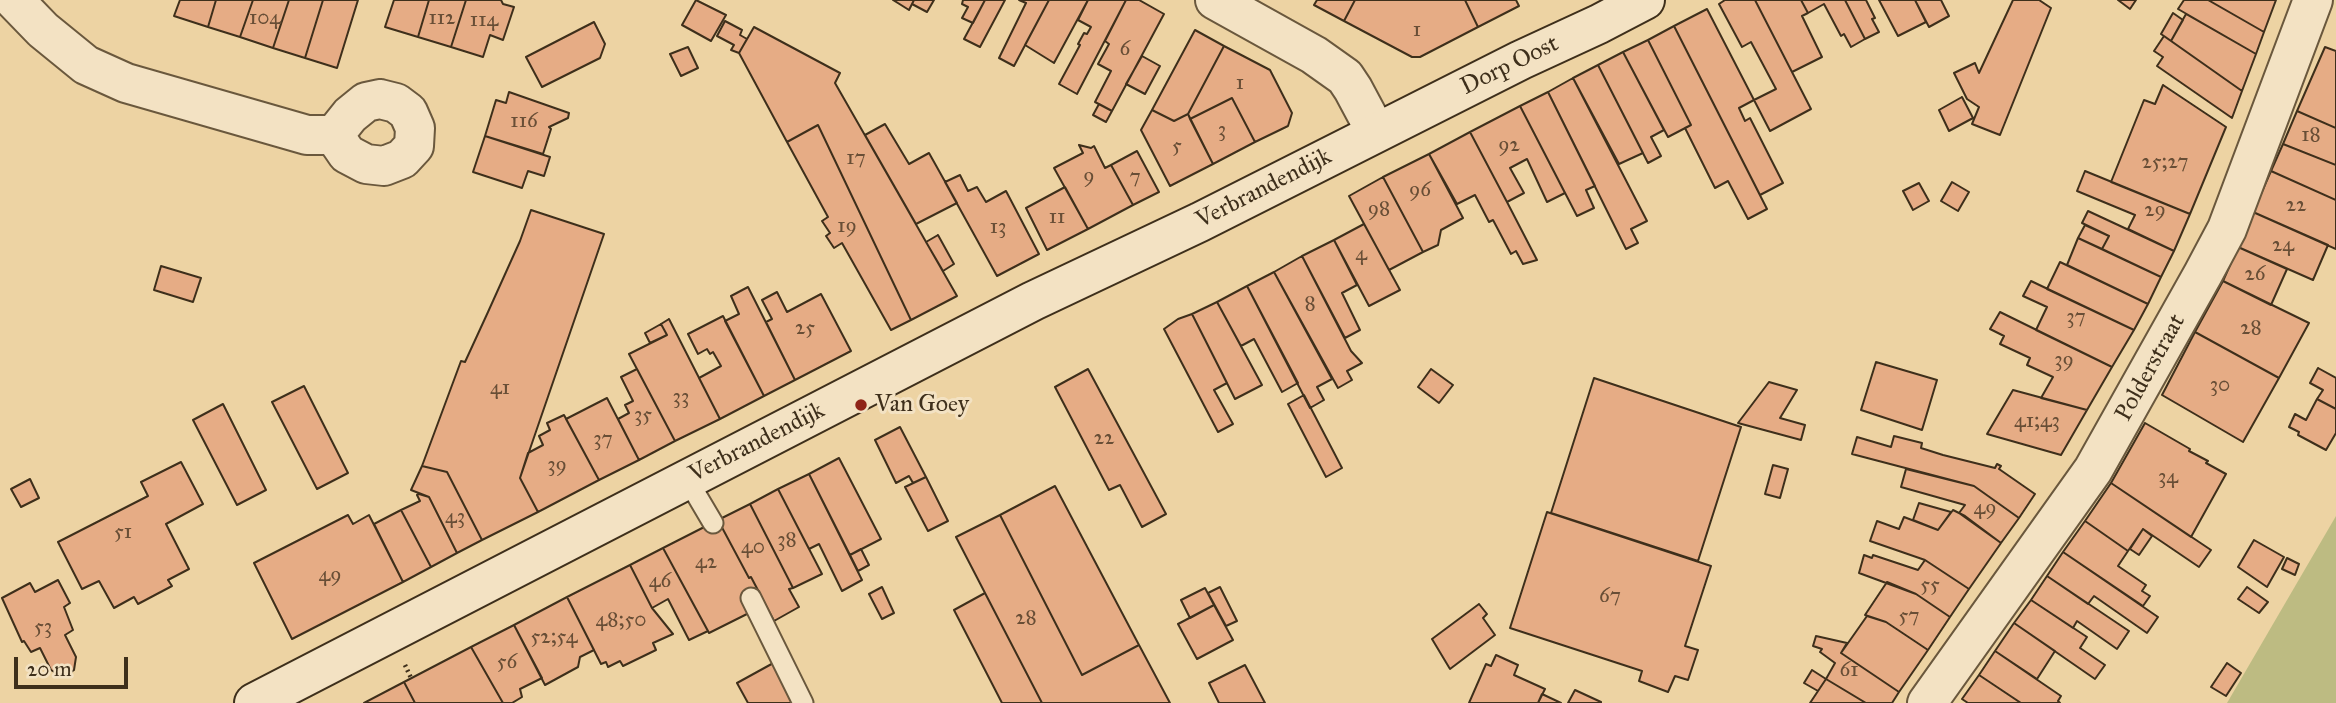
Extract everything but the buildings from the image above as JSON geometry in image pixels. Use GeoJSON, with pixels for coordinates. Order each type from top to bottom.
{"type":"FeatureCollection","features":[{"type":"Feature","properties":{"kind":"main road"},"geometry":{"type":"LineString","coordinates":[[14,0],[43,30],[86,65],[126,83],[307,135],[334,135]]}},
{"type":"Feature","properties":{"kind":"main road"},"geometry":{"type":"LineString","coordinates":[[1215,0],[1314,55],[1345,77],[1376,132]]}},
{"type":"Feature","properties":{"kind":"main road","name":"Dorp Oost"},"geometry":{"type":"LineString","coordinates":[[1376,132],[1645,0]]}},
{"type":"Feature","properties":{"kind":"main road","name":"Polderstraat"},"geometry":{"type":"LineString","coordinates":[[1927,703],[2093,471],[2203,274],[2227,229],[2313,0]]}},
{"type":"Feature","properties":{"kind":"main road","name":"Verbrandendijk"},"geometry":{"type":"LineString","coordinates":[[254,703],[1033,301],[1200,222],[1376,132]]}},
{"type":"Feature","properties":{"kind":"lane"},"geometry":{"type":"LineString","coordinates":[[687,480],[713,523]]}},
{"type":"Feature","properties":{"kind":"lane"},"geometry":{"type":"LineString","coordinates":[[751,598],[803,703]]}},
{"type":"Feature","properties":{"kind":"shaded area"},"geometry":{"type":"Polygon","coordinates":[[[2336,516],[2336,703],[2227,703],[2336,516]]]}},
{"type":"Feature","properties":{"kind":"place","name":"Van Goey"},"geometry":{"type":"Point","coordinates":[861,405]}}]}
